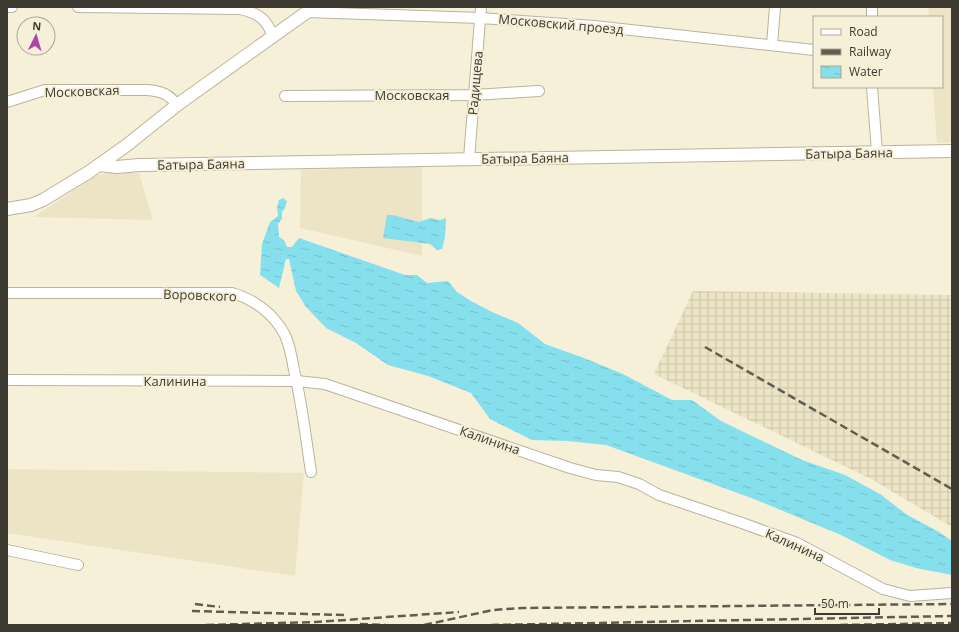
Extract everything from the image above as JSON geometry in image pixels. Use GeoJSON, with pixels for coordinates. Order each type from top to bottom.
{"type":"FeatureCollection","features":[{"type":"Feature","properties":{"kind":"street"},"geometry":{"type":"LineString","coordinates":[[7,12],[7,7],[12,7]]}},
{"type":"Feature","properties":{"kind":"street"},"geometry":{"type":"LineString","coordinates":[[78,7],[240,9],[256,14],[265,21],[270,28],[273,37]]}},
{"type":"Feature","properties":{"kind":"street","name":"Радищева"},"geometry":{"type":"LineString","coordinates":[[469,159],[481,7]]}},
{"type":"Feature","properties":{"kind":"street"},"geometry":{"type":"LineString","coordinates":[[772,45],[775,7]]}},
{"type":"Feature","properties":{"kind":"street"},"geometry":{"type":"LineString","coordinates":[[7,209],[31,205],[71,184],[99,165],[177,105],[310,10]]}},
{"type":"Feature","properties":{"kind":"street","name":"Московский проезд"},"geometry":{"type":"LineString","coordinates":[[310,10],[480,18],[594,26],[813,50]]}},
{"type":"Feature","properties":{"kind":"street"},"geometry":{"type":"LineString","coordinates":[[872,88],[877,152]]}},
{"type":"Feature","properties":{"kind":"street","name":"Московская"},"geometry":{"type":"LineString","coordinates":[[7,102],[45,90],[158,90],[165,93],[177,105]]}},
{"type":"Feature","properties":{"kind":"street","name":"Московская"},"geometry":{"type":"LineString","coordinates":[[285,96],[473,95],[539,91]]}},
{"type":"Feature","properties":{"kind":"street","name":"Батыра Баяна"},"geometry":{"type":"LineString","coordinates":[[99,165],[117,167],[139,165],[952,151]]}},
{"type":"Feature","properties":{"kind":"street","name":"Воровского"},"geometry":{"type":"LineString","coordinates":[[7,293],[232,293],[253,301],[271,316],[284,334],[289,344],[297,381],[311,472]]}},
{"type":"Feature","properties":{"kind":"street","name":"Калинина"},"geometry":{"type":"LineString","coordinates":[[7,380],[297,381],[312,382],[337,387],[570,468],[596,475],[618,477],[639,484],[659,496],[742,523],[797,543],[883,589],[910,596],[952,593]]}},
{"type":"Feature","properties":{"kind":"street"},"geometry":{"type":"LineString","coordinates":[[7,550],[78,565]]}},
{"type":"Feature","properties":{"kind":"shaded area"},"geometry":{"type":"Polygon","coordinates":[[[928,7],[952,7],[952,142],[937,143],[933,88],[943,88],[943,16],[929,16],[928,7]]]}},
{"type":"Feature","properties":{"kind":"shaded area"},"geometry":{"type":"Polygon","coordinates":[[[422,166],[422,256],[300,228],[301,170],[422,166]]]}},
{"type":"Feature","properties":{"kind":"shaded area"},"geometry":{"type":"Polygon","coordinates":[[[108,173],[139,173],[153,220],[33,217],[96,176],[108,173]]]}},
{"type":"Feature","properties":{"kind":"shaded area"},"geometry":{"type":"Polygon","coordinates":[[[693,291],[952,295],[952,527],[871,479],[654,374],[693,291]]]}},
{"type":"Feature","properties":{"kind":"shaded area"},"geometry":{"type":"Polygon","coordinates":[[[7,469],[304,473],[295,576],[7,533],[7,469]]]}},
{"type":"Feature","properties":{"kind":"water"},"geometry":{"type":"Polygon","coordinates":[[[283,198],[287,201],[282,212],[282,219],[278,224],[279,237],[284,240],[287,247],[292,247],[299,238],[405,275],[417,275],[427,283],[448,281],[457,292],[492,312],[518,323],[545,344],[623,374],[672,400],[692,400],[721,421],[802,460],[845,475],[880,494],[906,514],[952,541],[952,575],[916,568],[890,560],[841,535],[754,499],[606,445],[567,441],[532,440],[490,419],[471,393],[428,376],[388,365],[356,343],[326,328],[306,307],[296,291],[289,259],[286,259],[279,288],[260,275],[262,244],[270,222],[278,216],[277,207],[279,200],[283,198]]]}},
{"type":"Feature","properties":{"kind":"water"},"geometry":{"type":"Polygon","coordinates":[[[387,215],[393,215],[419,222],[430,218],[440,220],[446,218],[445,237],[442,249],[437,250],[430,244],[383,238],[387,215]]]}},
{"type":"Feature","properties":{"kind":"railway"},"geometry":{"type":"LineString","coordinates":[[705,347],[952,489]]}},
{"type":"Feature","properties":{"kind":"railway"},"geometry":{"type":"LineString","coordinates":[[195,604],[220,607]]}},
{"type":"Feature","properties":{"kind":"railway"},"geometry":{"type":"LineString","coordinates":[[424,625],[493,610],[522,608],[952,604]]}},
{"type":"Feature","properties":{"kind":"railway"},"geometry":{"type":"LineString","coordinates":[[192,611],[344,615]]}},
{"type":"Feature","properties":{"kind":"railway"},"geometry":{"type":"LineString","coordinates":[[206,625],[316,622],[459,612]]}},
{"type":"Feature","properties":{"kind":"railway"},"geometry":{"type":"LineString","coordinates":[[491,625],[952,616]]}},
{"type":"Feature","properties":{"kind":"railway"},"geometry":{"type":"LineString","coordinates":[[840,625],[952,623]]}},
{"type":"Feature","properties":{"kind":"railway"},"geometry":{"type":"LineString","coordinates":[[360,624],[386,625]]}}]}
